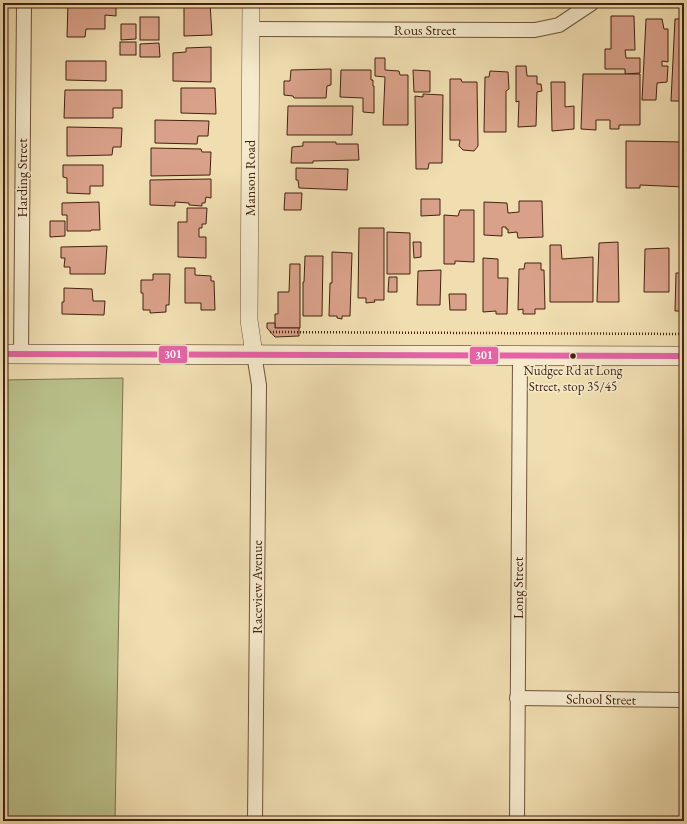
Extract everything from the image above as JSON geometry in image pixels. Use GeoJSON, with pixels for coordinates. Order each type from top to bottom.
{"type":"FeatureCollection","features":[{"type":"Feature","properties":{"kind":"main road"},"geometry":{"type":"LineString","coordinates":[[12,354],[684,356]]}},
{"type":"Feature","properties":{"kind":"street","name":"Harding Street"},"geometry":{"type":"LineString","coordinates":[[12,354],[24,3]]}},
{"type":"Feature","properties":{"kind":"street","name":"Manson Road"},"geometry":{"type":"LineString","coordinates":[[251,3],[249,320],[254,354]]}},
{"type":"Feature","properties":{"kind":"street","name":"Rous Street"},"geometry":{"type":"LineString","coordinates":[[251,29],[534,30],[559,25],[592,3]]}},
{"type":"Feature","properties":{"kind":"street","name":"Raceview Avenue"},"geometry":{"type":"LineString","coordinates":[[254,354],[259,384],[255,821]]}},
{"type":"Feature","properties":{"kind":"street","name":"Long Street"},"geometry":{"type":"LineString","coordinates":[[517,821],[520,355]]}},
{"type":"Feature","properties":{"kind":"street","name":"School Street"},"geometry":{"type":"LineString","coordinates":[[517,698],[684,700]]}},
{"type":"Feature","properties":{"kind":"path"},"geometry":{"type":"LineString","coordinates":[[270,332],[684,334]]}},
{"type":"Feature","properties":{"kind":"green space"},"geometry":{"type":"Polygon","coordinates":[[[123,378],[115,821],[3,821],[3,380],[123,378]]]}},
{"type":"Feature","properties":{"kind":"building"},"geometry":{"type":"Polygon","coordinates":[[[68,3],[116,3],[116,16],[105,15],[105,29],[86,29],[85,37],[67,37],[68,3]]]}},
{"type":"Feature","properties":{"kind":"building"},"geometry":{"type":"Polygon","coordinates":[[[184,3],[210,3],[212,35],[184,36],[184,3]]]}},
{"type":"Feature","properties":{"kind":"building"},"geometry":{"type":"Polygon","coordinates":[[[611,16],[634,16],[635,50],[625,50],[626,58],[640,58],[640,73],[625,74],[625,69],[605,69],[605,49],[611,49],[611,16]]]}},
{"type":"Feature","properties":{"kind":"building"},"geometry":{"type":"Polygon","coordinates":[[[140,17],[159,17],[159,40],[140,40],[140,17]]]}},
{"type":"Feature","properties":{"kind":"building"},"geometry":{"type":"Polygon","coordinates":[[[646,19],[662,19],[664,29],[668,29],[668,62],[662,61],[662,66],[668,66],[667,82],[657,83],[656,100],[642,100],[646,19]]]}},
{"type":"Feature","properties":{"kind":"building"},"geometry":{"type":"Polygon","coordinates":[[[675,19],[684,19],[684,101],[671,101],[675,19]]]}},
{"type":"Feature","properties":{"kind":"building"},"geometry":{"type":"Polygon","coordinates":[[[121,24],[136,24],[136,39],[121,40],[121,24]]]}},
{"type":"Feature","properties":{"kind":"building"},"geometry":{"type":"Polygon","coordinates":[[[120,42],[136,42],[136,55],[120,55],[120,42]]]}},
{"type":"Feature","properties":{"kind":"building"},"geometry":{"type":"Polygon","coordinates":[[[159,43],[160,57],[140,57],[140,44],[159,43]]]}},
{"type":"Feature","properties":{"kind":"building"},"geometry":{"type":"Polygon","coordinates":[[[211,47],[211,82],[173,81],[173,53],[186,52],[186,48],[211,47]]]}},
{"type":"Feature","properties":{"kind":"building"},"geometry":{"type":"Polygon","coordinates":[[[375,58],[385,58],[385,70],[399,71],[400,75],[408,75],[408,125],[383,125],[385,77],[375,76],[375,58]]]}},
{"type":"Feature","properties":{"kind":"building"},"geometry":{"type":"Polygon","coordinates":[[[66,61],[106,61],[106,81],[66,80],[66,61]]]}},
{"type":"Feature","properties":{"kind":"building"},"geometry":{"type":"Polygon","coordinates":[[[516,66],[526,66],[527,76],[537,76],[537,84],[541,84],[542,91],[537,92],[536,126],[518,127],[519,101],[516,102],[516,66]]]}},
{"type":"Feature","properties":{"kind":"building"},"geometry":{"type":"Polygon","coordinates":[[[331,69],[331,85],[327,86],[326,98],[294,98],[293,96],[284,95],[284,81],[290,81],[291,70],[331,69]]]}},
{"type":"Feature","properties":{"kind":"building"},"geometry":{"type":"Polygon","coordinates":[[[341,70],[371,70],[371,80],[373,80],[374,86],[374,113],[363,112],[363,98],[340,97],[341,70]]]}},
{"type":"Feature","properties":{"kind":"building"},"geometry":{"type":"Polygon","coordinates":[[[413,70],[430,71],[430,92],[414,92],[413,70]]]}},
{"type":"Feature","properties":{"kind":"building"},"geometry":{"type":"Polygon","coordinates":[[[490,71],[508,72],[509,89],[506,91],[506,132],[484,132],[485,77],[489,77],[490,71]]]}},
{"type":"Feature","properties":{"kind":"building"},"geometry":{"type":"Polygon","coordinates":[[[583,74],[640,74],[640,125],[619,125],[619,129],[610,129],[610,120],[596,120],[596,130],[581,129],[583,74]]]}},
{"type":"Feature","properties":{"kind":"building"},"geometry":{"type":"Polygon","coordinates":[[[450,79],[461,79],[462,82],[477,82],[478,146],[474,151],[463,150],[459,146],[460,140],[450,140],[450,79]]]}},
{"type":"Feature","properties":{"kind":"building"},"geometry":{"type":"Polygon","coordinates":[[[551,82],[565,82],[565,107],[574,106],[574,129],[552,131],[551,82]]]}},
{"type":"Feature","properties":{"kind":"building"},"geometry":{"type":"Polygon","coordinates":[[[181,88],[215,88],[216,114],[181,113],[181,88]]]}},
{"type":"Feature","properties":{"kind":"building"},"geometry":{"type":"Polygon","coordinates":[[[65,90],[122,90],[122,108],[113,108],[113,118],[64,118],[65,90]]]}},
{"type":"Feature","properties":{"kind":"building"},"geometry":{"type":"Polygon","coordinates":[[[423,94],[443,95],[442,163],[429,163],[428,169],[416,169],[415,96],[423,97],[423,94]]]}},
{"type":"Feature","properties":{"kind":"building"},"geometry":{"type":"Polygon","coordinates":[[[288,106],[353,106],[352,135],[287,135],[288,106]]]}},
{"type":"Feature","properties":{"kind":"building"},"geometry":{"type":"Polygon","coordinates":[[[155,120],[209,121],[208,136],[198,136],[197,144],[155,143],[155,120]]]}},
{"type":"Feature","properties":{"kind":"building"},"geometry":{"type":"Polygon","coordinates":[[[67,127],[122,128],[121,147],[113,147],[112,155],[67,156],[67,127]]]}},
{"type":"Feature","properties":{"kind":"building"},"geometry":{"type":"Polygon","coordinates":[[[626,141],[684,142],[684,187],[640,185],[640,188],[626,188],[626,141]]]}},
{"type":"Feature","properties":{"kind":"building"},"geometry":{"type":"Polygon","coordinates":[[[303,142],[358,144],[359,160],[291,163],[292,147],[303,146],[303,142]]]}},
{"type":"Feature","properties":{"kind":"building"},"geometry":{"type":"Polygon","coordinates":[[[151,148],[201,149],[202,152],[211,152],[210,175],[151,176],[151,148]]]}},
{"type":"Feature","properties":{"kind":"building"},"geometry":{"type":"Polygon","coordinates":[[[63,165],[103,165],[103,186],[90,186],[90,194],[67,193],[67,178],[63,177],[63,165]]]}},
{"type":"Feature","properties":{"kind":"building"},"geometry":{"type":"Polygon","coordinates":[[[296,168],[348,169],[347,190],[299,188],[298,180],[296,180],[296,168]]]}},
{"type":"Feature","properties":{"kind":"building"},"geometry":{"type":"Polygon","coordinates":[[[211,179],[211,198],[206,197],[205,203],[202,203],[202,206],[175,202],[175,206],[150,205],[150,180],[211,179]]]}},
{"type":"Feature","properties":{"kind":"building"},"geometry":{"type":"Polygon","coordinates":[[[285,193],[302,193],[301,210],[284,210],[285,193]]]}},
{"type":"Feature","properties":{"kind":"building"},"geometry":{"type":"Polygon","coordinates":[[[421,199],[440,199],[440,215],[421,216],[421,199]]]}},
{"type":"Feature","properties":{"kind":"building"},"geometry":{"type":"Polygon","coordinates":[[[519,201],[542,201],[543,237],[518,238],[517,232],[508,233],[508,229],[506,229],[506,227],[502,227],[502,236],[484,235],[484,202],[507,203],[508,213],[519,212],[519,201]]]}},
{"type":"Feature","properties":{"kind":"building"},"geometry":{"type":"Polygon","coordinates":[[[99,202],[100,230],[67,231],[67,215],[62,215],[62,203],[99,202]]]}},
{"type":"Feature","properties":{"kind":"building"},"geometry":{"type":"Polygon","coordinates":[[[187,208],[207,208],[206,224],[202,224],[202,228],[199,228],[199,237],[206,237],[206,258],[178,257],[178,222],[187,222],[187,208]]]}},
{"type":"Feature","properties":{"kind":"building"},"geometry":{"type":"Polygon","coordinates":[[[460,210],[474,210],[474,262],[455,261],[455,264],[444,264],[444,215],[458,216],[460,210]]]}},
{"type":"Feature","properties":{"kind":"building"},"geometry":{"type":"Polygon","coordinates":[[[50,221],[65,221],[65,236],[50,237],[50,221]]]}},
{"type":"Feature","properties":{"kind":"building"},"geometry":{"type":"Polygon","coordinates":[[[359,228],[384,228],[384,300],[374,300],[375,302],[366,303],[366,298],[358,298],[359,228]]]}},
{"type":"Feature","properties":{"kind":"building"},"geometry":{"type":"Polygon","coordinates":[[[387,232],[410,233],[410,274],[387,274],[387,232]]]}},
{"type":"Feature","properties":{"kind":"building"},"geometry":{"type":"Polygon","coordinates":[[[413,242],[421,242],[421,257],[414,258],[413,242]]]}},
{"type":"Feature","properties":{"kind":"building"},"geometry":{"type":"Polygon","coordinates":[[[618,242],[619,302],[597,302],[599,243],[618,242]]]}},
{"type":"Feature","properties":{"kind":"building"},"geometry":{"type":"Polygon","coordinates":[[[550,245],[561,245],[562,259],[593,257],[593,302],[550,302],[550,245]]]}},
{"type":"Feature","properties":{"kind":"building"},"geometry":{"type":"Polygon","coordinates":[[[107,246],[105,274],[70,274],[70,267],[64,267],[65,258],[61,258],[61,247],[107,246]]]}},
{"type":"Feature","properties":{"kind":"building"},"geometry":{"type":"Polygon","coordinates":[[[669,248],[669,292],[644,292],[645,249],[669,248]]]}},
{"type":"Feature","properties":{"kind":"building"},"geometry":{"type":"Polygon","coordinates":[[[332,252],[352,253],[350,316],[342,316],[342,319],[337,318],[337,316],[329,316],[330,283],[332,283],[332,252]]]}},
{"type":"Feature","properties":{"kind":"building"},"geometry":{"type":"Polygon","coordinates":[[[305,256],[323,256],[322,316],[303,316],[305,256]]]}},
{"type":"Feature","properties":{"kind":"building"},"geometry":{"type":"Polygon","coordinates":[[[483,258],[498,259],[498,278],[508,278],[507,314],[496,314],[496,311],[483,312],[483,258]]]}},
{"type":"Feature","properties":{"kind":"building"},"geometry":{"type":"Polygon","coordinates":[[[525,263],[541,263],[541,270],[544,270],[545,309],[535,309],[535,314],[523,314],[523,309],[518,310],[519,269],[524,269],[525,263]]]}},
{"type":"Feature","properties":{"kind":"building"},"geometry":{"type":"Polygon","coordinates":[[[290,264],[300,264],[300,328],[275,328],[275,314],[278,314],[278,292],[289,292],[290,264]]]}},
{"type":"Feature","properties":{"kind":"building"},"geometry":{"type":"Polygon","coordinates":[[[185,268],[195,268],[195,275],[211,276],[211,281],[214,281],[215,310],[201,310],[201,303],[185,303],[185,268]]]}},
{"type":"Feature","properties":{"kind":"building"},"geometry":{"type":"Polygon","coordinates":[[[441,270],[440,305],[417,305],[418,271],[441,270]]]}},
{"type":"Feature","properties":{"kind":"building"},"geometry":{"type":"Polygon","coordinates":[[[676,273],[684,273],[684,311],[675,311],[676,273]]]}},
{"type":"Feature","properties":{"kind":"building"},"geometry":{"type":"Polygon","coordinates":[[[153,274],[170,274],[169,305],[166,305],[166,312],[150,313],[150,310],[143,310],[141,280],[153,280],[153,274]]]}},
{"type":"Feature","properties":{"kind":"building"},"geometry":{"type":"Polygon","coordinates":[[[389,277],[397,277],[397,292],[388,292],[389,277]]]}},
{"type":"Feature","properties":{"kind":"building"},"geometry":{"type":"Polygon","coordinates":[[[64,288],[92,289],[93,301],[105,301],[104,315],[62,314],[64,288]]]}},
{"type":"Feature","properties":{"kind":"building"},"geometry":{"type":"Polygon","coordinates":[[[449,294],[466,294],[466,310],[450,310],[449,294]]]}},
{"type":"Feature","properties":{"kind":"building"},"geometry":{"type":"Polygon","coordinates":[[[267,323],[275,323],[275,328],[299,328],[299,336],[275,337],[267,328],[267,323]]]}},
{"type":"Feature","properties":{"kind":"transit line","name":"301"},"geometry":{"type":"LineString","coordinates":[[3,354],[684,356]]}},
{"type":"Feature","properties":{"kind":"place","name":"Nudgee Rd at Long Street, stop 35/45"},"geometry":{"type":"Point","coordinates":[573,356]}}]}
